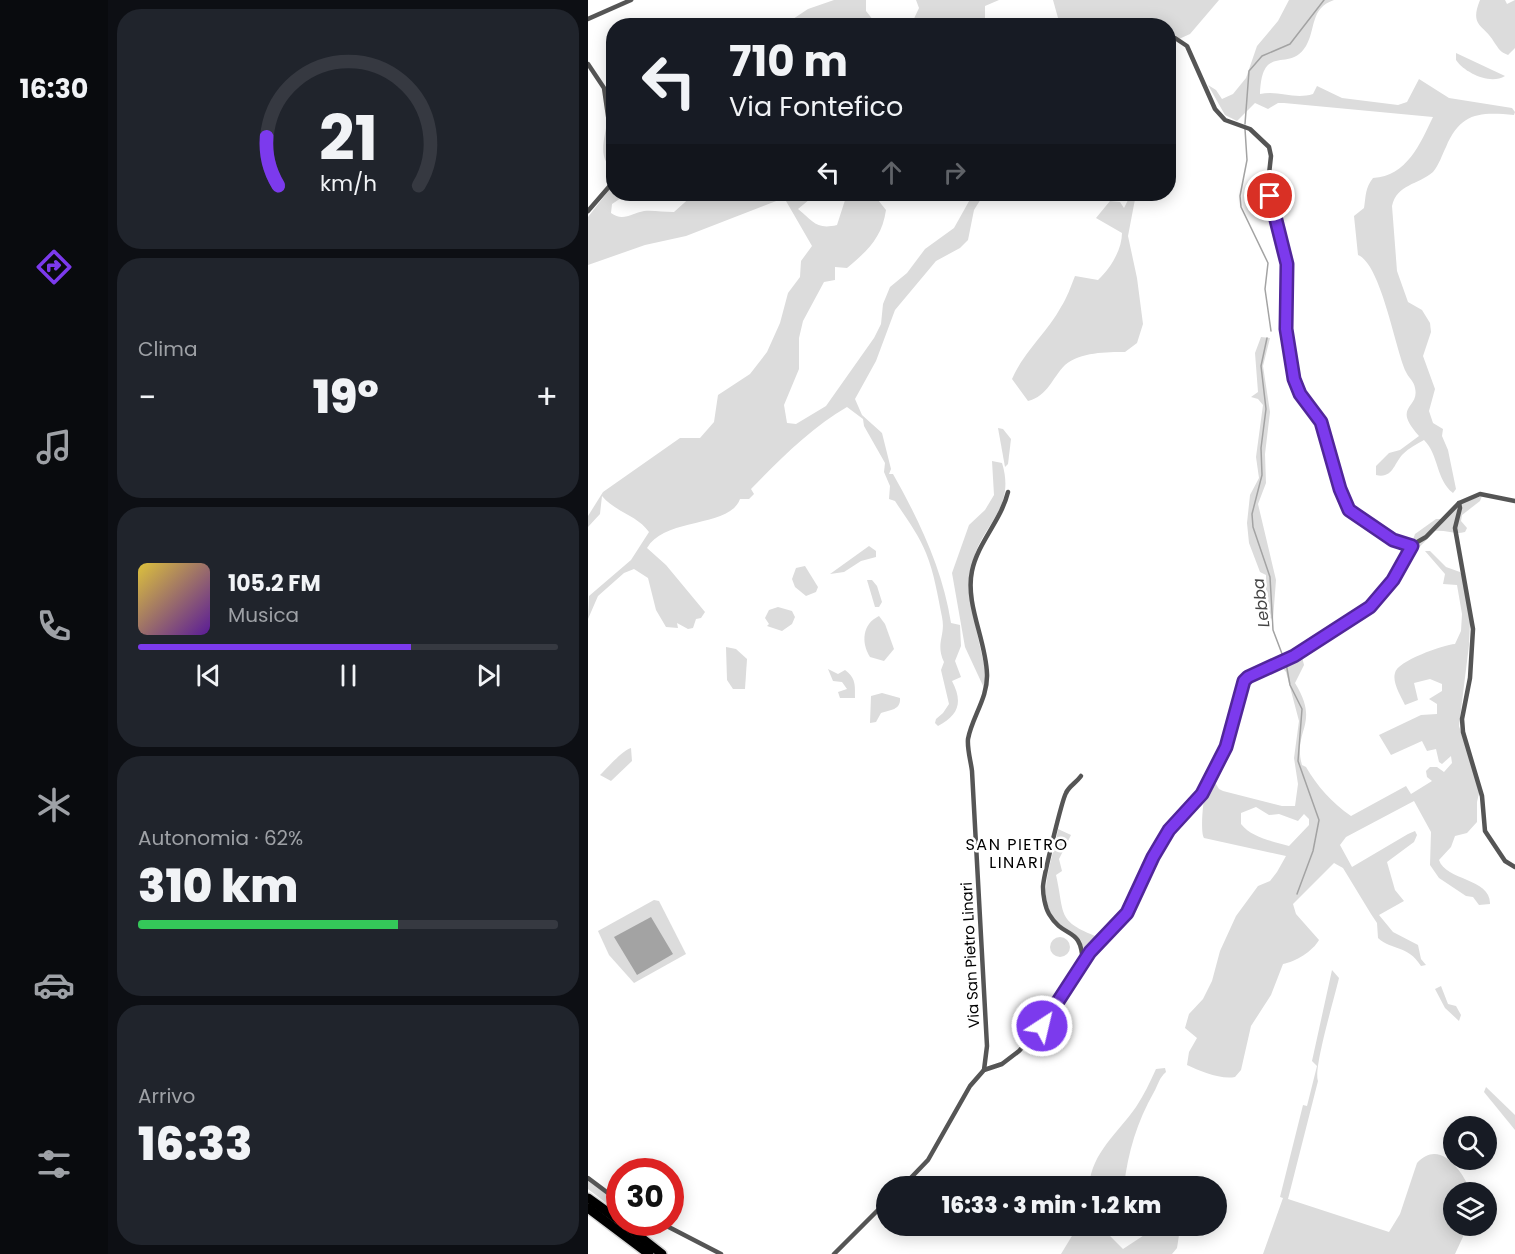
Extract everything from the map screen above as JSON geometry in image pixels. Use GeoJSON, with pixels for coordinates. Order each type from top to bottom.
{"type":"FeatureCollection","features":[{"type":"Feature","properties":{"kind":"highway"},"geometry":{"type":"LineString","coordinates":[[588,1198],[606,1212]]}},
{"type":"Feature","properties":{"kind":"highway"},"geometry":{"type":"LineString","coordinates":[[588,1208],[649,1254]]}},
{"type":"Feature","properties":{"kind":"highway"},"geometry":{"type":"LineString","coordinates":[[638,1236],[662,1254]]}},
{"type":"Feature","properties":{"kind":"street"},"geometry":{"type":"LineString","coordinates":[[588,19],[631,0]]}},
{"type":"Feature","properties":{"kind":"street"},"geometry":{"type":"LineString","coordinates":[[1176,39],[1187,46],[1215,109],[1225,120],[1250,129],[1269,147],[1271,156],[1269,189],[1287,264],[1286,329],[1294,379],[1300,394],[1321,422],[1340,489],[1349,510],[1393,540],[1412,546]]}},
{"type":"Feature","properties":{"kind":"street"},"geometry":{"type":"LineString","coordinates":[[588,64],[604,88],[606,102]]}},
{"type":"Feature","properties":{"kind":"street"},"geometry":{"type":"LineString","coordinates":[[588,211],[606,190]]}},
{"type":"Feature","properties":{"kind":"street","name":"Via San Pietro Linari"},"geometry":{"type":"LineString","coordinates":[[984,1070],[987,1036],[972,771],[968,741],[984,699],[987,677],[986,655],[973,601],[971,574],[982,544],[1001,514],[1008,492]]}},
{"type":"Feature","properties":{"kind":"street"},"geometry":{"type":"LineString","coordinates":[[913,1176],[928,1160],[970,1086],[984,1070],[1002,1064],[1019,1051],[1042,1026],[1083,963],[1127,913],[1153,857],[1169,830],[1202,794],[1226,747],[1244,681],[1285,660],[1370,607],[1393,580],[1412,546],[1426,537],[1459,502],[1480,494],[1515,501]]}},
{"type":"Feature","properties":{"kind":"street"},"geometry":{"type":"LineString","coordinates":[[1459,502],[1460,508],[1455,528],[1473,629],[1470,678],[1462,719],[1463,732],[1482,796],[1485,831],[1505,861],[1515,867]]}},
{"type":"Feature","properties":{"kind":"street"},"geometry":{"type":"LineString","coordinates":[[1081,776],[1069,787],[1061,804],[1043,886],[1048,912],[1064,930],[1078,938],[1082,944],[1083,963]]}},
{"type":"Feature","properties":{"kind":"street"},"geometry":{"type":"LineString","coordinates":[[588,1178],[606,1192]]}},
{"type":"Feature","properties":{"kind":"street"},"geometry":{"type":"LineString","coordinates":[[834,1254],[876,1212]]}},
{"type":"Feature","properties":{"kind":"street"},"geometry":{"type":"LineString","coordinates":[[684,1235],[721,1254]]}},
{"type":"Feature","properties":{"kind":"shaded area"},"geometry":{"type":"Polygon","coordinates":[[[834,0],[866,0],[866,11],[872,18],[794,18],[808,9],[834,0]]]}},
{"type":"Feature","properties":{"kind":"shaded area"},"geometry":{"type":"Polygon","coordinates":[[[916,0],[999,0],[985,6],[985,18],[914,18],[919,8],[916,0]]]}},
{"type":"Feature","properties":{"kind":"shaded area"},"geometry":{"type":"Polygon","coordinates":[[[1053,0],[1219,0],[1190,34],[1179,39],[1176,38],[1176,18],[1058,18],[1053,0]]]}},
{"type":"Feature","properties":{"kind":"shaded area"},"geometry":{"type":"Polygon","coordinates":[[[1289,0],[1334,0],[1321,8],[1317,14],[1306,46],[1299,54],[1271,63],[1266,68],[1260,94],[1306,96],[1313,94],[1317,86],[1342,98],[1398,105],[1407,102],[1419,79],[1449,98],[1512,108],[1515,112],[1514,115],[1481,115],[1465,121],[1452,135],[1433,172],[1398,193],[1392,206],[1397,271],[1408,302],[1422,310],[1430,323],[1431,332],[1423,356],[1435,389],[1429,411],[1433,423],[1443,429],[1442,436],[1448,450],[1456,489],[1453,493],[1443,481],[1429,446],[1424,440],[1403,454],[1386,475],[1376,475],[1376,466],[1389,453],[1400,450],[1419,436],[1407,418],[1408,408],[1414,400],[1415,388],[1406,372],[1374,274],[1358,255],[1354,216],[1364,208],[1367,189],[1373,178],[1395,171],[1411,157],[1433,117],[1284,103],[1278,103],[1268,109],[1255,103],[1237,121],[1225,115],[1208,85],[1216,90],[1222,99],[1233,94],[1246,78],[1257,46],[1278,21],[1289,0]]]}},
{"type":"Feature","properties":{"kind":"shaded area"},"geometry":{"type":"Polygon","coordinates":[[[1480,0],[1505,0],[1507,4],[1515,0],[1515,48],[1508,55],[1500,50],[1479,24],[1476,15],[1480,0]]]}},
{"type":"Feature","properties":{"kind":"shaded area"},"geometry":{"type":"Polygon","coordinates":[[[1456,53],[1505,76],[1492,79],[1478,76],[1460,65],[1456,60],[1456,53]]]}},
{"type":"Feature","properties":{"kind":"shaded area"},"geometry":{"type":"Polygon","coordinates":[[[606,128],[606,161],[603,145],[606,128]]]}},
{"type":"Feature","properties":{"kind":"shaded area"},"geometry":{"type":"Polygon","coordinates":[[[606,194],[606,201],[616,201],[612,204],[611,213],[620,217],[644,211],[674,212],[686,201],[776,201],[686,236],[645,245],[588,265],[588,217],[606,194]]]}},
{"type":"Feature","properties":{"kind":"shaded area"},"geometry":{"type":"Polygon","coordinates":[[[786,201],[808,201],[798,209],[819,225],[837,225],[845,201],[879,201],[886,210],[881,228],[872,243],[847,268],[835,267],[835,280],[824,282],[803,321],[799,338],[799,369],[784,405],[787,423],[796,424],[826,406],[874,338],[881,324],[883,304],[890,287],[907,273],[925,249],[954,228],[969,201],[980,201],[974,210],[968,240],[960,248],[936,261],[895,310],[876,361],[855,399],[862,415],[882,433],[891,469],[889,474],[893,474],[929,546],[942,584],[951,623],[960,625],[961,646],[955,661],[961,677],[952,681],[957,695],[957,707],[951,717],[938,726],[935,723],[936,719],[949,704],[941,670],[944,662],[940,650],[943,624],[931,568],[916,533],[895,501],[889,499],[890,486],[884,472],[885,463],[864,426],[863,419],[847,407],[821,424],[784,456],[751,489],[754,494],[749,499],[740,499],[734,508],[724,515],[668,531],[656,538],[647,548],[666,565],[705,612],[701,618],[696,619],[693,628],[688,629],[677,623],[678,628],[666,627],[656,610],[648,578],[634,569],[624,573],[598,596],[588,619],[589,596],[631,560],[649,532],[638,521],[613,506],[602,496],[600,514],[588,527],[588,516],[603,492],[680,438],[700,438],[714,422],[718,395],[750,374],[767,352],[780,323],[788,293],[800,277],[801,261],[812,246],[786,201]]]}},
{"type":"Feature","properties":{"kind":"shaded area"},"geometry":{"type":"Polygon","coordinates":[[[1110,201],[1120,202],[1124,208],[1128,201],[1135,201],[1128,236],[1137,278],[1143,324],[1137,343],[1125,352],[1078,357],[1060,370],[1045,391],[1035,399],[1028,401],[1012,379],[1065,300],[1075,276],[1098,280],[1111,264],[1118,252],[1122,233],[1096,218],[1110,201]]]}},
{"type":"Feature","properties":{"kind":"shaded area"},"geometry":{"type":"Polygon","coordinates":[[[1261,337],[1270,338],[1263,366],[1270,412],[1265,454],[1266,483],[1258,504],[1276,580],[1273,619],[1270,618],[1266,599],[1266,575],[1260,572],[1249,543],[1247,523],[1250,495],[1259,478],[1256,457],[1263,405],[1258,399],[1251,397],[1258,392],[1255,353],[1261,337]]]}},
{"type":"Feature","properties":{"kind":"shaded area"},"geometry":{"type":"Polygon","coordinates":[[[998,428],[1003,429],[1011,439],[1008,464],[1005,467],[998,428]]]}},
{"type":"Feature","properties":{"kind":"shaded area"},"geometry":{"type":"Polygon","coordinates":[[[992,461],[1002,463],[1005,480],[1004,494],[1001,506],[976,553],[971,581],[975,622],[987,678],[984,688],[965,647],[952,573],[969,525],[985,510],[994,495],[992,461]]]}},
{"type":"Feature","properties":{"kind":"shaded area"},"geometry":{"type":"Polygon","coordinates":[[[1482,496],[1480,501],[1462,515],[1461,521],[1467,528],[1465,532],[1435,531],[1406,561],[1415,534],[1436,519],[1444,519],[1458,504],[1482,496]]]}},
{"type":"Feature","properties":{"kind":"shaded area"},"geometry":{"type":"Polygon","coordinates":[[[869,546],[876,551],[876,557],[861,561],[844,572],[830,574],[869,546]]]}},
{"type":"Feature","properties":{"kind":"shaded area"},"geometry":{"type":"Polygon","coordinates":[[[1425,551],[1430,551],[1446,567],[1460,572],[1463,577],[1470,622],[1459,726],[1480,789],[1477,802],[1477,822],[1467,833],[1455,836],[1451,847],[1439,860],[1450,872],[1483,889],[1490,904],[1479,905],[1473,897],[1466,896],[1439,878],[1430,865],[1431,832],[1414,801],[1346,837],[1340,845],[1352,867],[1415,831],[1417,835],[1414,842],[1387,862],[1395,890],[1404,901],[1379,915],[1393,932],[1418,945],[1421,959],[1426,965],[1421,966],[1410,954],[1378,938],[1377,923],[1343,868],[1334,863],[1293,904],[1296,914],[1319,940],[1303,955],[1283,964],[1271,995],[1251,1026],[1241,1070],[1235,1077],[1229,1078],[1187,1065],[1189,1052],[1197,1038],[1185,1028],[1189,1014],[1203,999],[1212,981],[1220,951],[1236,916],[1258,886],[1270,881],[1286,856],[1204,838],[1202,815],[1207,788],[1213,779],[1223,791],[1282,806],[1295,806],[1298,784],[1294,758],[1299,721],[1286,672],[1279,664],[1301,653],[1304,665],[1295,683],[1306,709],[1300,743],[1302,765],[1338,806],[1351,816],[1406,786],[1411,794],[1432,781],[1427,777],[1426,771],[1430,767],[1437,767],[1444,772],[1452,763],[1451,756],[1442,764],[1439,762],[1436,749],[1427,751],[1422,741],[1391,755],[1379,735],[1421,715],[1437,714],[1437,704],[1429,699],[1442,691],[1442,684],[1430,679],[1414,683],[1418,700],[1405,705],[1394,677],[1398,668],[1412,659],[1431,650],[1455,644],[1461,631],[1462,614],[1457,585],[1443,584],[1445,574],[1425,551]],[[1256,807],[1241,813],[1241,824],[1257,836],[1289,846],[1309,825],[1309,819],[1304,814],[1298,821],[1279,814],[1269,815],[1256,807]]]}},
{"type":"Feature","properties":{"kind":"shaded area"},"geometry":{"type":"Polygon","coordinates":[[[805,566],[818,587],[816,592],[806,596],[795,587],[792,579],[796,568],[805,566]]]}},
{"type":"Feature","properties":{"kind":"shaded area"},"geometry":{"type":"Polygon","coordinates":[[[867,580],[872,580],[877,586],[882,602],[879,607],[875,607],[867,580]]]}},
{"type":"Feature","properties":{"kind":"shaded area"},"geometry":{"type":"Polygon","coordinates":[[[778,607],[792,611],[795,617],[792,624],[782,631],[767,626],[769,624],[765,618],[769,610],[778,607]]]}},
{"type":"Feature","properties":{"kind":"shaded area"},"geometry":{"type":"Polygon","coordinates":[[[879,616],[885,624],[894,649],[884,661],[870,657],[864,640],[869,624],[879,616]]]}},
{"type":"Feature","properties":{"kind":"shaded area"},"geometry":{"type":"Polygon","coordinates":[[[726,647],[736,649],[747,659],[745,689],[733,689],[727,680],[726,647]]]}},
{"type":"Feature","properties":{"kind":"shaded area"},"geometry":{"type":"Polygon","coordinates":[[[828,669],[838,674],[845,670],[849,673],[854,682],[855,698],[840,698],[838,692],[847,689],[842,682],[833,681],[828,669]]]}},
{"type":"Feature","properties":{"kind":"shaded area"},"geometry":{"type":"Polygon","coordinates":[[[882,693],[900,698],[899,705],[881,713],[876,722],[870,723],[871,696],[882,693]]]}},
{"type":"Feature","properties":{"kind":"shaded area"},"geometry":{"type":"Polygon","coordinates":[[[631,748],[632,761],[611,781],[600,775],[628,749],[631,748]]]}},
{"type":"Feature","properties":{"kind":"shaded area"},"geometry":{"type":"Polygon","coordinates":[[[1058,829],[1071,835],[1059,859],[1062,871],[1056,875],[1062,908],[1069,921],[1075,926],[1098,937],[1085,953],[1078,938],[1058,923],[1047,902],[1047,878],[1058,829]]]}},
{"type":"Feature","properties":{"kind":"shaded area"},"geometry":{"type":"Polygon","coordinates":[[[654,900],[659,901],[686,954],[634,983],[609,955],[598,931],[654,900]]]}},
{"type":"Feature","properties":{"kind":"shaded area"},"geometry":{"type":"Polygon","coordinates":[[[651,917],[673,954],[637,975],[614,937],[651,917]]]}},
{"type":"Feature","properties":{"kind":"shaded area"},"geometry":{"type":"Polygon","coordinates":[[[1056,937],[1064,937],[1070,943],[1070,951],[1064,957],[1056,957],[1050,951],[1050,943],[1056,937]]]}},
{"type":"Feature","properties":{"kind":"shaded area"},"geometry":{"type":"Polygon","coordinates":[[[1332,970],[1339,978],[1321,1048],[1318,1081],[1288,1199],[1389,1232],[1400,1214],[1417,1163],[1426,1156],[1434,1154],[1442,1156],[1443,1170],[1458,1170],[1467,1182],[1443,1182],[1443,1236],[1463,1236],[1455,1254],[1263,1254],[1283,1198],[1280,1197],[1303,1105],[1307,1106],[1317,1066],[1312,1061],[1332,970]]]}},
{"type":"Feature","properties":{"kind":"shaded area"},"geometry":{"type":"Polygon","coordinates":[[[1441,986],[1448,1004],[1456,1006],[1461,1015],[1459,1021],[1445,1008],[1435,989],[1441,986]]]}},
{"type":"Feature","properties":{"kind":"shaded area"},"geometry":{"type":"Polygon","coordinates":[[[1165,1068],[1166,1072],[1138,1126],[1126,1176],[1091,1176],[1100,1153],[1136,1107],[1156,1069],[1165,1068]]]}},
{"type":"Feature","properties":{"kind":"shaded area"},"geometry":{"type":"Polygon","coordinates":[[[1486,1087],[1515,1115],[1515,1130],[1484,1092],[1486,1087]]]}},
{"type":"Feature","properties":{"kind":"shaded area"},"geometry":{"type":"Polygon","coordinates":[[[588,1180],[606,1193],[606,1203],[588,1189],[588,1180]]]}},
{"type":"Feature","properties":{"kind":"shaded area"},"geometry":{"type":"Polygon","coordinates":[[[1072,1236],[1110,1236],[1123,1249],[1143,1236],[1179,1236],[1177,1248],[1172,1254],[1061,1254],[1072,1236]]]}},
{"type":"Feature","properties":{"kind":"waterway","name":"Lebba"},"geometry":{"type":"LineString","coordinates":[[1245,124],[1249,71],[1262,56],[1290,44],[1324,0]]}},
{"type":"Feature","properties":{"kind":"waterway","name":"Lebba"},"geometry":{"type":"LineString","coordinates":[[1245,129],[1247,160],[1240,196],[1241,207],[1268,263],[1265,289],[1271,331]]}},
{"type":"Feature","properties":{"kind":"waterway","name":"Lebba"},"geometry":{"type":"LineString","coordinates":[[1267,338],[1261,366],[1266,409],[1261,448],[1262,475],[1252,514],[1253,527],[1270,577],[1273,630],[1284,659]]}},
{"type":"Feature","properties":{"kind":"waterway","name":"Lebba"},"geometry":{"type":"LineString","coordinates":[[1286,663],[1290,685],[1302,709],[1298,761],[1319,820],[1313,851],[1297,894]]}},
{"type":"Feature","properties":{"kind":"district","name":"SAN PIETRO LINARI"},"geometry":{"type":"Point","coordinates":[1017,853]}},
{"type":"Feature","properties":{"kind":"route"},"geometry":{"type":"LineString","coordinates":[[1042,1026],[1090,952],[1127,913],[1153,857],[1169,830],[1202,794],[1226,747],[1239,692],[1244,681],[1294,656],[1370,607],[1393,580],[1412,546],[1393,540],[1358,519],[1349,510],[1340,489],[1321,422],[1300,394],[1289,357],[1286,329],[1287,264],[1270,196]]}}]}
